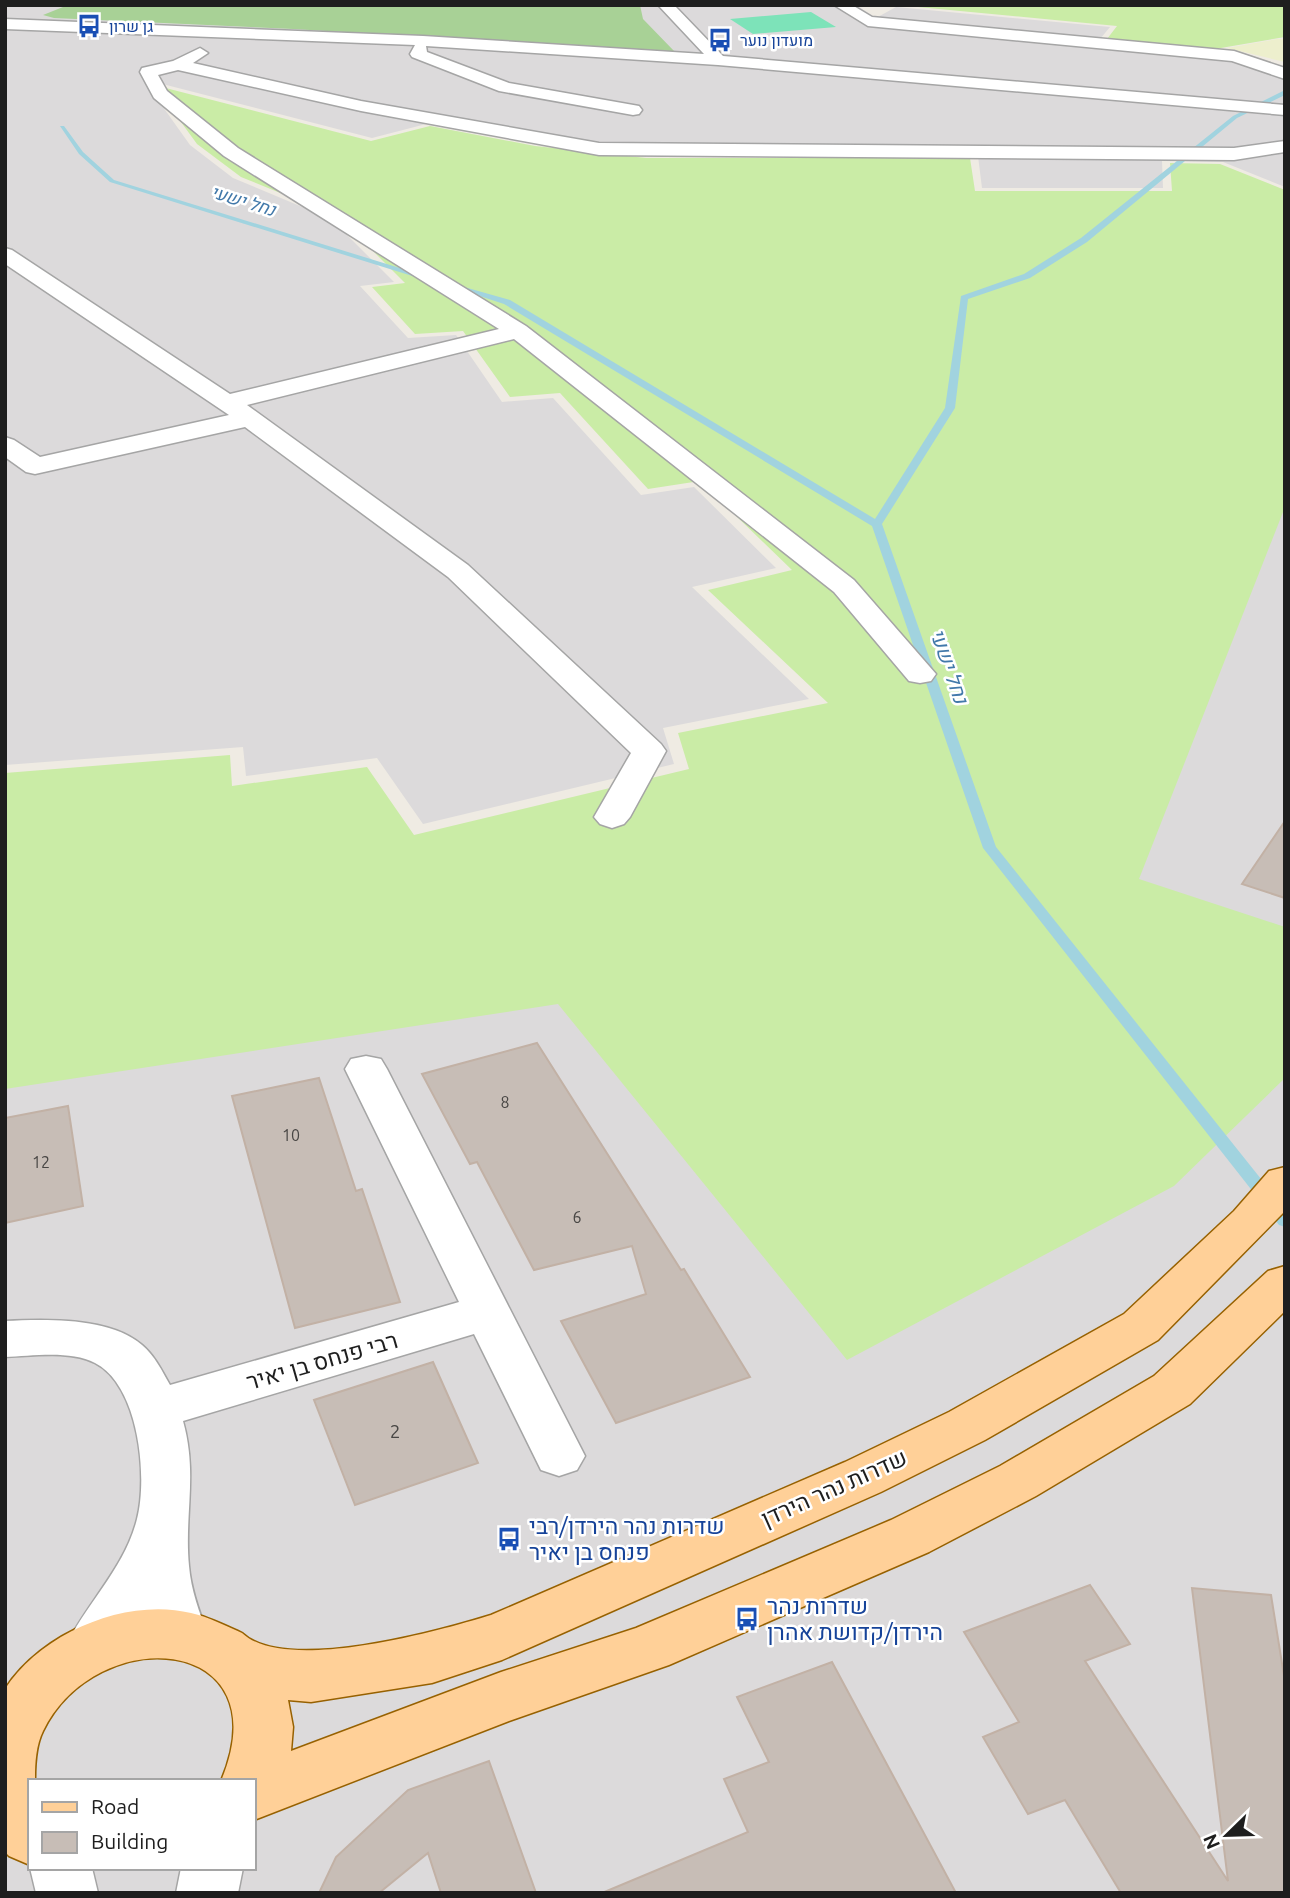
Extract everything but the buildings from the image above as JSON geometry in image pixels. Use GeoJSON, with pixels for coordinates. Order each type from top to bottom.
{"type":"FeatureCollection","features":[{"type":"Feature","properties":{"kind":"main road","name":"שדרות נהר הירדן"},"geometry":{"type":"LineString","coordinates":[[236,1660],[275,1673],[311,1677],[432,1658],[502,1636],[863,1477],[967,1426],[1141,1327],[1250,1222],[1285,1182]]}},
{"type":"Feature","properties":{"kind":"main road"},"geometry":{"type":"LineString","coordinates":[[256,1791],[501,1698],[649,1648],[910,1536],[1018,1481],[1172,1390],[1285,1283]]}},
{"type":"Feature","properties":{"kind":"main road"},"geometry":{"type":"LineString","coordinates":[[5,1778],[6,1752],[12,1721],[61,1667],[92,1648],[121,1638],[151,1633],[180,1634],[212,1643],[236,1660],[257,1688],[265,1721],[261,1758],[252,1779]]}},
{"type":"Feature","properties":{"kind":"main road"},"geometry":{"type":"LineString","coordinates":[[5,1785],[15,1815],[28,1835]]}},
{"type":"Feature","properties":{"kind":"main road"},"geometry":{"type":"LineString","coordinates":[[5,1843],[28,1838]]}},
{"type":"Feature","properties":{"kind":"street"},"geometry":{"type":"LineString","coordinates":[[665,5],[718,60]]}},
{"type":"Feature","properties":{"kind":"street"},"geometry":{"type":"LineString","coordinates":[[841,5],[868,21],[1234,56],[1285,74]]}},
{"type":"Feature","properties":{"kind":"street"},"geometry":{"type":"LineString","coordinates":[[5,22],[30,10]]}},
{"type":"Feature","properties":{"kind":"street"},"geometry":{"type":"LineString","coordinates":[[5,22],[423,41],[718,60],[1285,110]]}},
{"type":"Feature","properties":{"kind":"street"},"geometry":{"type":"LineString","coordinates":[[239,33],[178,65],[148,72],[160,94],[231,152],[518,331],[844,586],[920,674]]}},
{"type":"Feature","properties":{"kind":"street"},"geometry":{"type":"LineString","coordinates":[[423,41],[418,54],[505,87],[633,110]]}},
{"type":"Feature","properties":{"kind":"street"},"geometry":{"type":"LineString","coordinates":[[178,65],[361,106],[599,149],[1234,154],[1285,146]]}},
{"type":"Feature","properties":{"kind":"street"},"geometry":{"type":"LineString","coordinates":[[5,254],[250,418],[458,571],[649,751],[612,817]]}},
{"type":"Feature","properties":{"kind":"street"},"geometry":{"type":"LineString","coordinates":[[227,402],[518,331]]}},
{"type":"Feature","properties":{"kind":"street"},"geometry":{"type":"LineString","coordinates":[[5,444],[35,466],[250,418]]}},
{"type":"Feature","properties":{"kind":"street"},"geometry":{"type":"LineString","coordinates":[[366,1069],[559,1456]]}},
{"type":"Feature","properties":{"kind":"street","name":"רבי פנחס בן יאיר"},"geometry":{"type":"LineString","coordinates":[[156,1409],[487,1312]]}},
{"type":"Feature","properties":{"kind":"street"},"geometry":{"type":"LineString","coordinates":[[5,1339],[32,1337],[79,1341],[113,1350],[138,1372],[156,1409],[166,1476],[161,1565],[166,1601],[180,1634]]}},
{"type":"Feature","properties":{"kind":"street"},"geometry":{"type":"LineString","coordinates":[[92,1648],[146,1564],[164,1516]]}},
{"type":"Feature","properties":{"kind":"street"},"geometry":{"type":"LineString","coordinates":[[61,1870],[67,1893]]}},
{"type":"Feature","properties":{"kind":"street"},"geometry":{"type":"LineString","coordinates":[[207,1893],[212,1870]]}},
{"type":"Feature","properties":{"kind":"shaded area"},"geometry":{"type":"Polygon","coordinates":[[[5,5],[856,5],[876,18],[896,7],[1110,27],[1100,39],[1285,68],[1285,187],[1223,162],[1162,161],[1163,188],[982,188],[978,156],[647,155],[430,123],[372,138],[143,79],[190,145],[233,178],[331,219],[394,282],[360,286],[408,338],[456,335],[502,402],[553,398],[641,495],[694,487],[776,568],[692,587],[809,699],[663,728],[674,764],[423,824],[377,758],[246,776],[243,747],[5,765],[5,5]]]}},
{"type":"Feature","properties":{"kind":"shaded area"},"geometry":{"type":"Polygon","coordinates":[[[1285,258],[1285,1893],[5,1893],[5,997],[831,857],[1285,258]]]}},
{"type":"Feature","properties":{"kind":"green space"},"geometry":{"type":"Polygon","coordinates":[[[68,5],[640,5],[643,19],[675,52],[54,18],[43,15],[68,5]]]}},
{"type":"Feature","properties":{"kind":"green space"},"geometry":{"type":"Polygon","coordinates":[[[897,5],[1285,5],[1285,37],[1215,49],[1107,39],[1117,26],[897,5]]]}},
{"type":"Feature","properties":{"kind":"green space"},"geometry":{"type":"Polygon","coordinates":[[[811,12],[836,27],[753,34],[730,19],[811,12]]]}},
{"type":"Feature","properties":{"kind":"green space"},"geometry":{"type":"Polygon","coordinates":[[[1277,39],[1285,39],[1285,62],[1227,48],[1277,39]]]}},
{"type":"Feature","properties":{"kind":"green space"},"geometry":{"type":"Polygon","coordinates":[[[154,85],[371,141],[430,126],[535,146],[646,158],[970,158],[975,191],[1172,191],[1170,163],[1220,164],[1285,190],[1285,507],[1139,879],[1285,927],[1285,1078],[1174,1186],[847,1360],[558,1004],[5,1089],[5,773],[230,755],[232,786],[367,767],[414,835],[689,769],[678,733],[828,703],[708,590],[792,570],[700,481],[648,489],[560,393],[510,397],[463,331],[415,334],[372,287],[405,283],[339,217],[241,177],[197,144],[154,85]]]}},
{"type":"Feature","properties":{"kind":"waterway"},"geometry":{"type":"LineString","coordinates":[[877,524],[950,408],[964,298],[1027,276],[1084,240],[1235,117],[1285,92]]}},
{"type":"Feature","properties":{"kind":"waterway","name":"נחל ישעי"},"geometry":{"type":"LineString","coordinates":[[62,127],[81,153],[112,181],[425,277]]}},
{"type":"Feature","properties":{"kind":"waterway","name":"נחל ישעי"},"geometry":{"type":"LineString","coordinates":[[450,285],[507,302],[877,524]]}},
{"type":"Feature","properties":{"kind":"waterway","name":"נחל ישעי"},"geometry":{"type":"LineString","coordinates":[[877,524],[990,848],[1285,1221]]}},
{"type":"Feature","properties":{"kind":"place","name":"גן שרון"},"geometry":{"type":"Point","coordinates":[89,26]}},
{"type":"Feature","properties":{"kind":"place","name":"מועדון נוער"},"geometry":{"type":"Point","coordinates":[720,40]}},
{"type":"Feature","properties":{"kind":"place","name":"שדרות נהר הירדן/רבי פנחס בן יאיר"},"geometry":{"type":"Point","coordinates":[509,1539]}},
{"type":"Feature","properties":{"kind":"place","name":"שדרות נהר הירדן/קדושת אהרן"},"geometry":{"type":"Point","coordinates":[747,1619]}}]}
